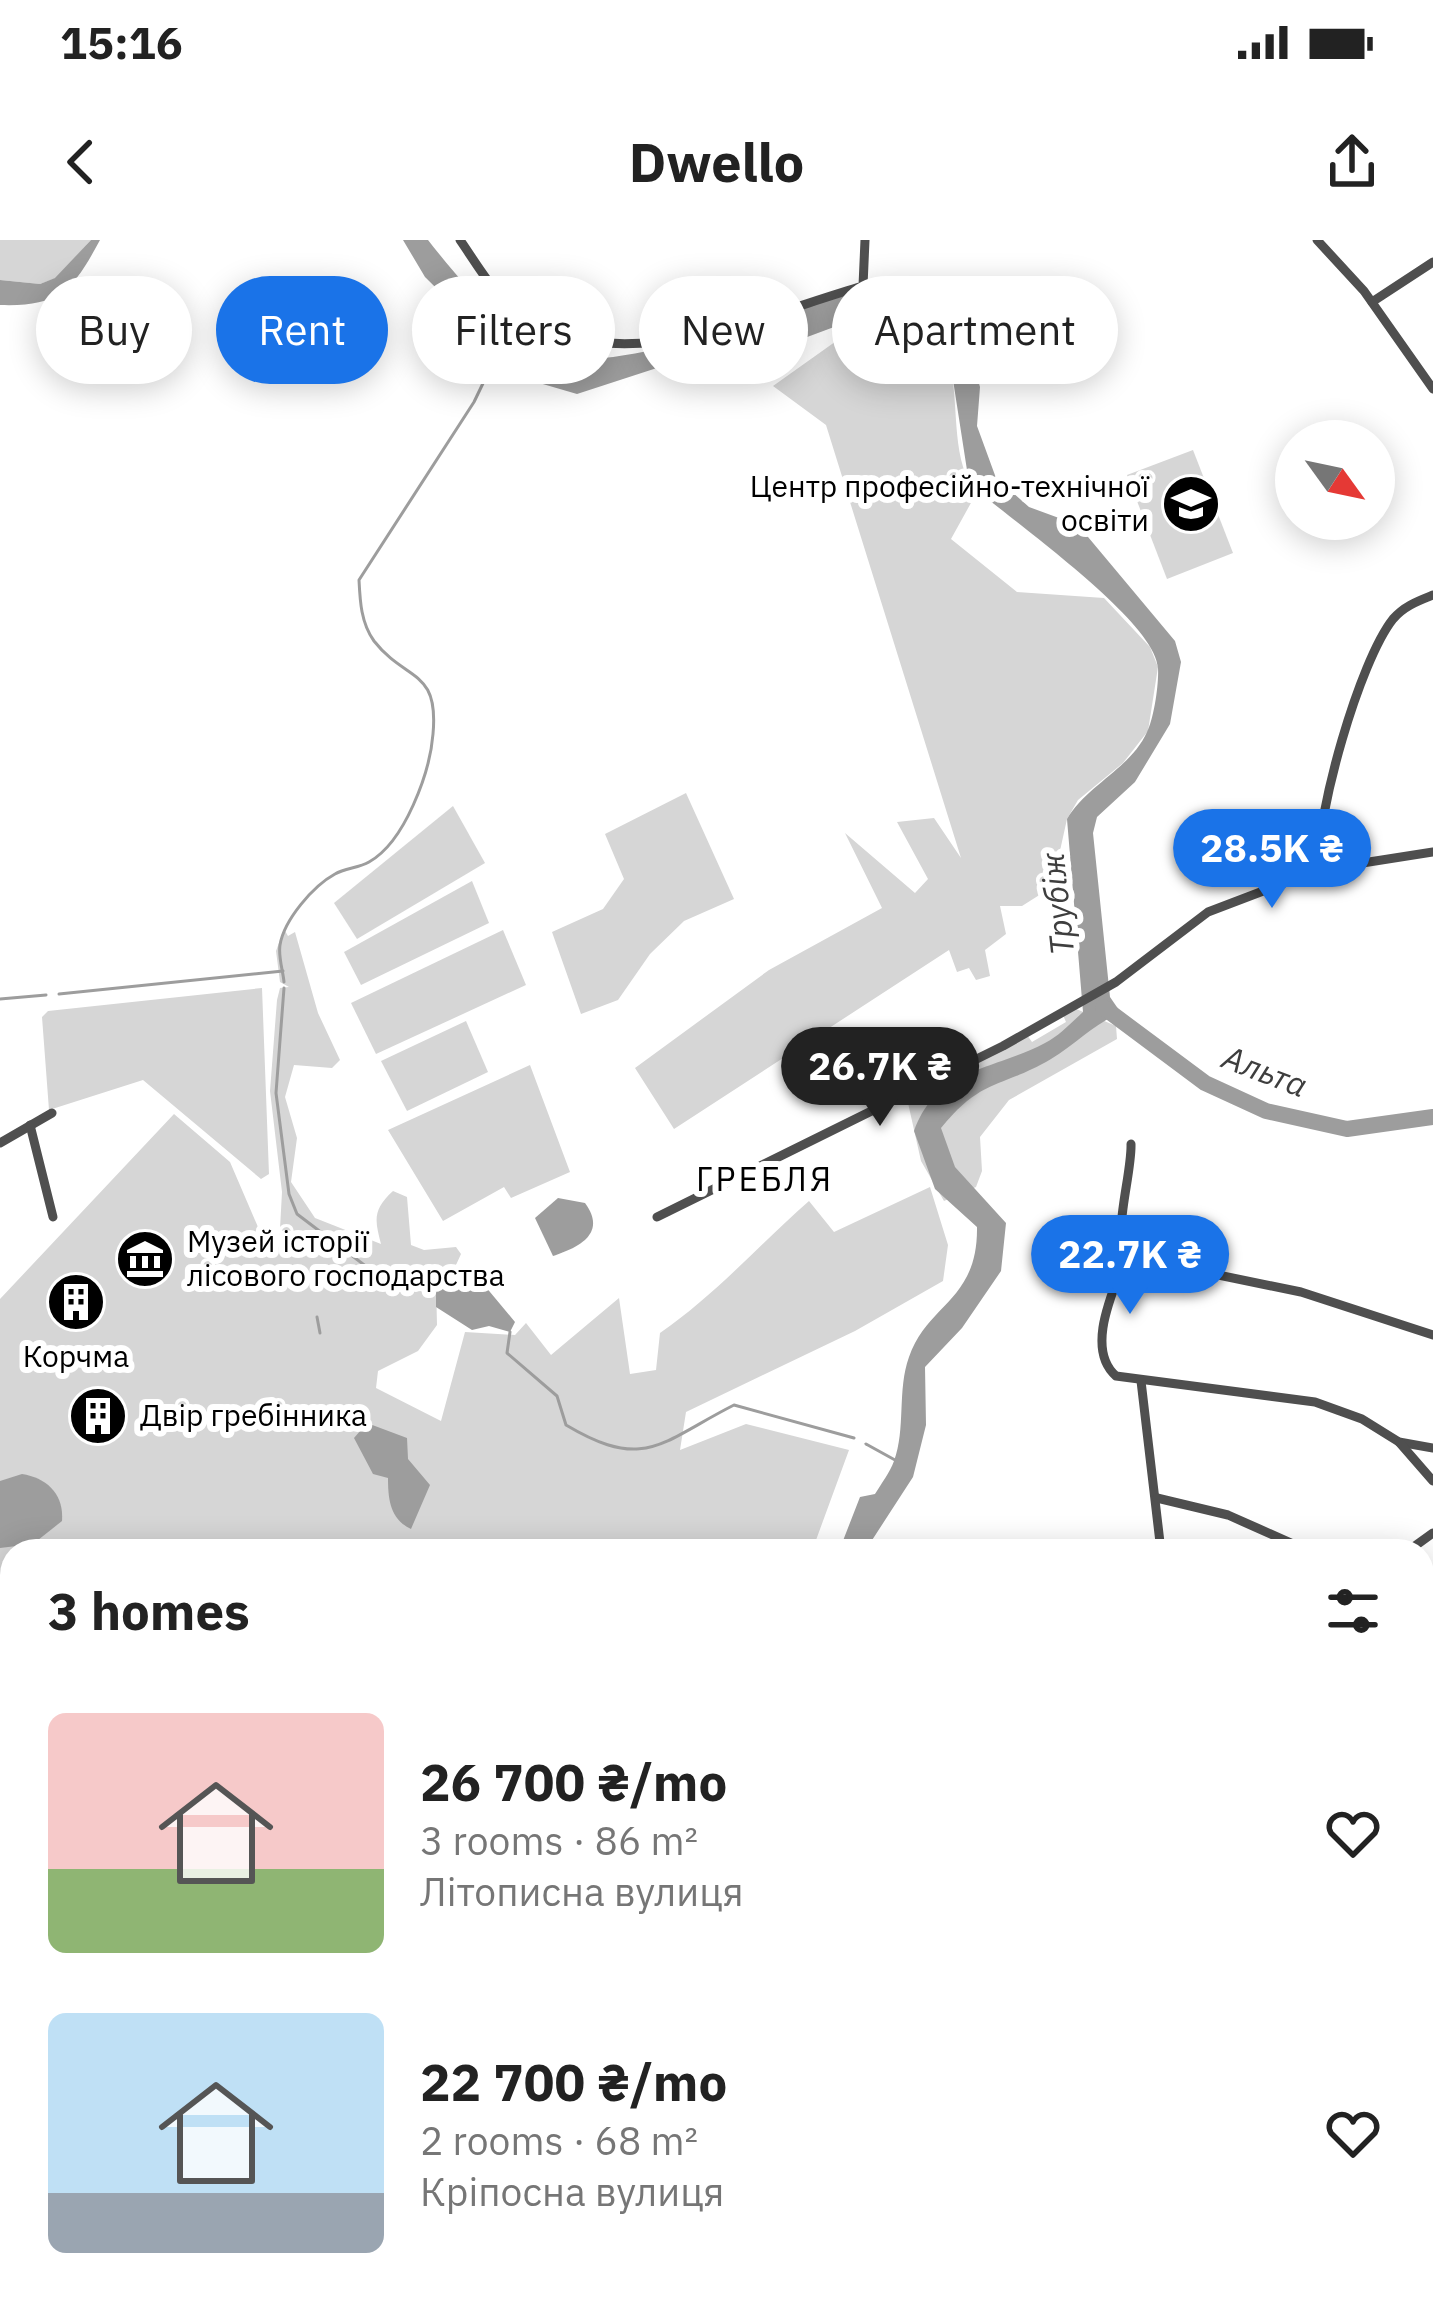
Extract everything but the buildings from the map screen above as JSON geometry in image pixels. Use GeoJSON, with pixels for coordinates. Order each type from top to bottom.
{"type":"FeatureCollection","features":[{"type":"Feature","properties":{"kind":"street"},"geometry":{"type":"LineString","coordinates":[[460,240],[516,311],[569,337],[618,345],[686,336],[863,286],[865,240]]}},
{"type":"Feature","properties":{"kind":"street"},"geometry":{"type":"LineString","coordinates":[[1317,240],[1372,302],[1433,389]]}},
{"type":"Feature","properties":{"kind":"street"},"geometry":{"type":"LineString","coordinates":[[1372,302],[1433,262]]}},
{"type":"Feature","properties":{"kind":"street"},"geometry":{"type":"LineString","coordinates":[[1318,870],[1336,768],[1377,649],[1395,617],[1433,595]]}},
{"type":"Feature","properties":{"kind":"street"},"geometry":{"type":"LineString","coordinates":[[657,1217],[1003,1046],[1116,982],[1208,912],[1318,870],[1433,852]]}},
{"type":"Feature","properties":{"kind":"street"},"geometry":{"type":"LineString","coordinates":[[0,1143],[52,1113]]}},
{"type":"Feature","properties":{"kind":"street"},"geometry":{"type":"LineString","coordinates":[[30,1126],[53,1217]]}},
{"type":"Feature","properties":{"kind":"street"},"geometry":{"type":"LineString","coordinates":[[1131,1144],[1131,1178],[1119,1235],[1126,1256],[1105,1323],[1103,1359],[1116,1376],[1308,1401],[1362,1419],[1399,1442],[1433,1480]]}},
{"type":"Feature","properties":{"kind":"street"},"geometry":{"type":"LineString","coordinates":[[1126,1256],[1301,1292],[1433,1335]]}},
{"type":"Feature","properties":{"kind":"street"},"geometry":{"type":"LineString","coordinates":[[1141,1381],[1160,1539]]}},
{"type":"Feature","properties":{"kind":"street"},"geometry":{"type":"LineString","coordinates":[[1399,1442],[1433,1448]]}},
{"type":"Feature","properties":{"kind":"street"},"geometry":{"type":"LineString","coordinates":[[1157,1498],[1228,1515],[1282,1539]]}},
{"type":"Feature","properties":{"kind":"shaded area"},"geometry":{"type":"Polygon","coordinates":[[[0,240],[91,240],[58,276],[36,276],[36,284],[0,280],[0,240]]]}},
{"type":"Feature","properties":{"kind":"shaded area"},"geometry":{"type":"Polygon","coordinates":[[[91,240],[100,240],[78,276],[57,276],[91,240]]]}},
{"type":"Feature","properties":{"kind":"shaded area"},"geometry":{"type":"Polygon","coordinates":[[[403,240],[428,240],[458,276],[424,276],[403,240]]]}},
{"type":"Feature","properties":{"kind":"shaded area"},"geometry":{"type":"Polygon","coordinates":[[[0,280],[36,284],[36,303],[0,305],[0,280]]]}},
{"type":"Feature","properties":{"kind":"shaded area"},"geometry":{"type":"Polygon","coordinates":[[[832,298],[832,328],[808,337],[808,305],[832,298]]]}},
{"type":"Feature","properties":{"kind":"shaded area"},"geometry":{"type":"Polygon","coordinates":[[[832,344],[832,384],[953,384],[959,451],[977,492],[951,539],[1017,592],[1104,598],[1150,647],[1158,667],[1148,731],[1123,763],[1078,800],[1067,819],[1052,887],[1022,906],[1000,906],[1006,934],[985,950],[990,976],[976,980],[969,968],[957,972],[949,950],[674,1129],[635,1068],[769,970],[882,908],[845,833],[915,893],[928,879],[897,822],[934,818],[961,858],[826,425],[773,386],[808,384],[808,361],[832,344]]]}},
{"type":"Feature","properties":{"kind":"shaded area"},"geometry":{"type":"Polygon","coordinates":[[[639,352],[639,374],[615,382],[615,356],[639,352]]]}},
{"type":"Feature","properties":{"kind":"shaded area"},"geometry":{"type":"Polygon","coordinates":[[[543,384],[608,384],[577,394],[543,384]]]}},
{"type":"Feature","properties":{"kind":"shaded area"},"geometry":{"type":"Polygon","coordinates":[[[954,384],[979,384],[977,426],[996,478],[1029,507],[1078,525],[1175,641],[1181,662],[1170,724],[1135,782],[1097,817],[1093,833],[1110,997],[1121,1013],[1051,1059],[981,1092],[941,1128],[955,1167],[1006,1223],[1001,1271],[962,1328],[925,1367],[926,1425],[913,1477],[873,1539],[844,1539],[860,1497],[875,1494],[894,1461],[903,1383],[917,1339],[961,1286],[975,1252],[977,1227],[935,1189],[914,1131],[924,1110],[952,1083],[1045,1043],[1083,1012],[1067,819],[1140,745],[1157,692],[1158,668],[1151,647],[1133,623],[1077,570],[969,483],[954,384]]]}},
{"type":"Feature","properties":{"kind":"shaded area"},"geometry":{"type":"Polygon","coordinates":[[[1193,450],[1233,553],[1167,579],[1127,475],[1193,450]]]}},
{"type":"Feature","properties":{"kind":"shaded area"},"geometry":{"type":"Polygon","coordinates":[[[686,793],[734,899],[684,921],[650,954],[618,1000],[581,1014],[552,932],[603,909],[624,879],[605,834],[686,793]]]}},
{"type":"Feature","properties":{"kind":"shaded area"},"geometry":{"type":"Polygon","coordinates":[[[453,806],[485,863],[357,939],[334,903],[453,806]]]}},
{"type":"Feature","properties":{"kind":"shaded area"},"geometry":{"type":"Polygon","coordinates":[[[472,881],[489,923],[361,985],[344,952],[472,881]]]}},
{"type":"Feature","properties":{"kind":"shaded area"},"geometry":{"type":"Polygon","coordinates":[[[284,929],[288,936],[295,932],[318,1013],[340,1060],[332,1068],[294,1065],[285,1097],[297,1138],[291,1182],[315,1218],[381,1244],[377,1216],[393,1191],[407,1197],[411,1245],[424,1250],[456,1247],[461,1254],[451,1276],[436,1284],[437,1325],[418,1351],[378,1371],[376,1388],[441,1421],[465,1332],[515,1335],[526,1323],[551,1355],[619,1298],[630,1374],[656,1370],[660,1333],[809,1201],[834,1232],[930,1187],[948,1245],[943,1281],[855,1331],[686,1412],[680,1450],[746,1424],[849,1450],[816,1539],[0,1539],[0,1299],[174,1114],[230,1162],[264,1241],[279,1247],[282,1192],[270,1091],[277,1000],[280,988],[289,987],[280,982],[276,951],[284,929]]]}},
{"type":"Feature","properties":{"kind":"shaded area"},"geometry":{"type":"Polygon","coordinates":[[[503,930],[526,985],[376,1054],[351,1003],[503,930]]]}},
{"type":"Feature","properties":{"kind":"shaded area"},"geometry":{"type":"Polygon","coordinates":[[[262,988],[269,1174],[261,1179],[143,1080],[49,1110],[42,1017],[48,1011],[262,988]]]}},
{"type":"Feature","properties":{"kind":"shaded area"},"geometry":{"type":"Polygon","coordinates":[[[1074,1008],[1116,1026],[1117,1039],[1009,1100],[980,1137],[982,1171],[976,1187],[944,1201],[921,1161],[906,1094],[1027,1035],[1032,1042],[1066,1022],[1063,1015],[1074,1008]]]}},
{"type":"Feature","properties":{"kind":"shaded area"},"geometry":{"type":"Polygon","coordinates":[[[466,1021],[488,1072],[407,1111],[381,1061],[466,1021]]]}},
{"type":"Feature","properties":{"kind":"shaded area"},"geometry":{"type":"Polygon","coordinates":[[[530,1065],[570,1172],[511,1198],[504,1187],[443,1221],[388,1130],[530,1065]]]}},
{"type":"Feature","properties":{"kind":"shaded area"},"geometry":{"type":"Polygon","coordinates":[[[558,1198],[585,1203],[593,1223],[581,1243],[553,1256],[535,1218],[558,1198]]]}},
{"type":"Feature","properties":{"kind":"shaded area"},"geometry":{"type":"Polygon","coordinates":[[[451,1276],[485,1286],[515,1322],[510,1332],[489,1326],[472,1330],[436,1307],[436,1284],[451,1276]]]}},
{"type":"Feature","properties":{"kind":"shaded area"},"geometry":{"type":"Polygon","coordinates":[[[367,1423],[407,1438],[408,1459],[430,1485],[411,1529],[394,1514],[388,1478],[373,1474],[354,1438],[367,1423]]]}},
{"type":"Feature","properties":{"kind":"shaded area"},"geometry":{"type":"Polygon","coordinates":[[[22,1474],[39,1479],[60,1503],[62,1521],[39,1539],[0,1539],[0,1481],[22,1474]]]}},
{"type":"Feature","properties":{"kind":"waterway"},"geometry":{"type":"LineString","coordinates":[[284,982],[280,945],[293,915],[326,879],[382,852],[404,823],[421,786],[433,734],[431,697],[418,678],[374,641],[362,612],[359,580],[483,384]]}},
{"type":"Feature","properties":{"kind":"waterway"},"geometry":{"type":"LineString","coordinates":[[59,994],[283,971]]}},
{"type":"Feature","properties":{"kind":"waterway"},"geometry":{"type":"LineString","coordinates":[[284,988],[276,1093],[289,1194],[297,1214],[392,1286],[432,1292]]}},
{"type":"Feature","properties":{"kind":"waterway"},"geometry":{"type":"LineString","coordinates":[[0,999],[46,995]]}},
{"type":"Feature","properties":{"kind":"waterway","name":"Альта"},"geometry":{"type":"LineString","coordinates":[[1103,1007],[1205,1083],[1266,1111],[1347,1129],[1433,1117]]}},
{"type":"Feature","properties":{"kind":"waterway"},"geometry":{"type":"LineString","coordinates":[[317,1317],[320,1333]]}},
{"type":"Feature","properties":{"kind":"waterway"},"geometry":{"type":"LineString","coordinates":[[510,1332],[507,1353],[557,1396],[566,1425],[615,1447],[635,1449],[670,1440],[734,1405],[854,1438]]}},
{"type":"Feature","properties":{"kind":"waterway"},"geometry":{"type":"LineString","coordinates":[[866,1444],[895,1460]]}},
{"type":"Feature","properties":{"kind":"place","name":"Центр професійно-технічної освіти"},"geometry":{"type":"Point","coordinates":[1191,504]}},
{"type":"Feature","properties":{"kind":"place","name":"Музей історії лісового господарства"},"geometry":{"type":"Point","coordinates":[145,1259]}},
{"type":"Feature","properties":{"kind":"place","name":"Корчма"},"geometry":{"type":"Point","coordinates":[76,1302]}},
{"type":"Feature","properties":{"kind":"place","name":"Двір гребінника"},"geometry":{"type":"Point","coordinates":[98,1416]}},
{"type":"Feature","properties":{"kind":"district","name":"ГРЕБЛЯ"},"geometry":{"type":"Point","coordinates":[765,1179]}},
{"type":"Feature","properties":{"kind":"water label","name":"Трубіж"},"geometry":{"type":"Point","coordinates":[1057,904]}}]}
